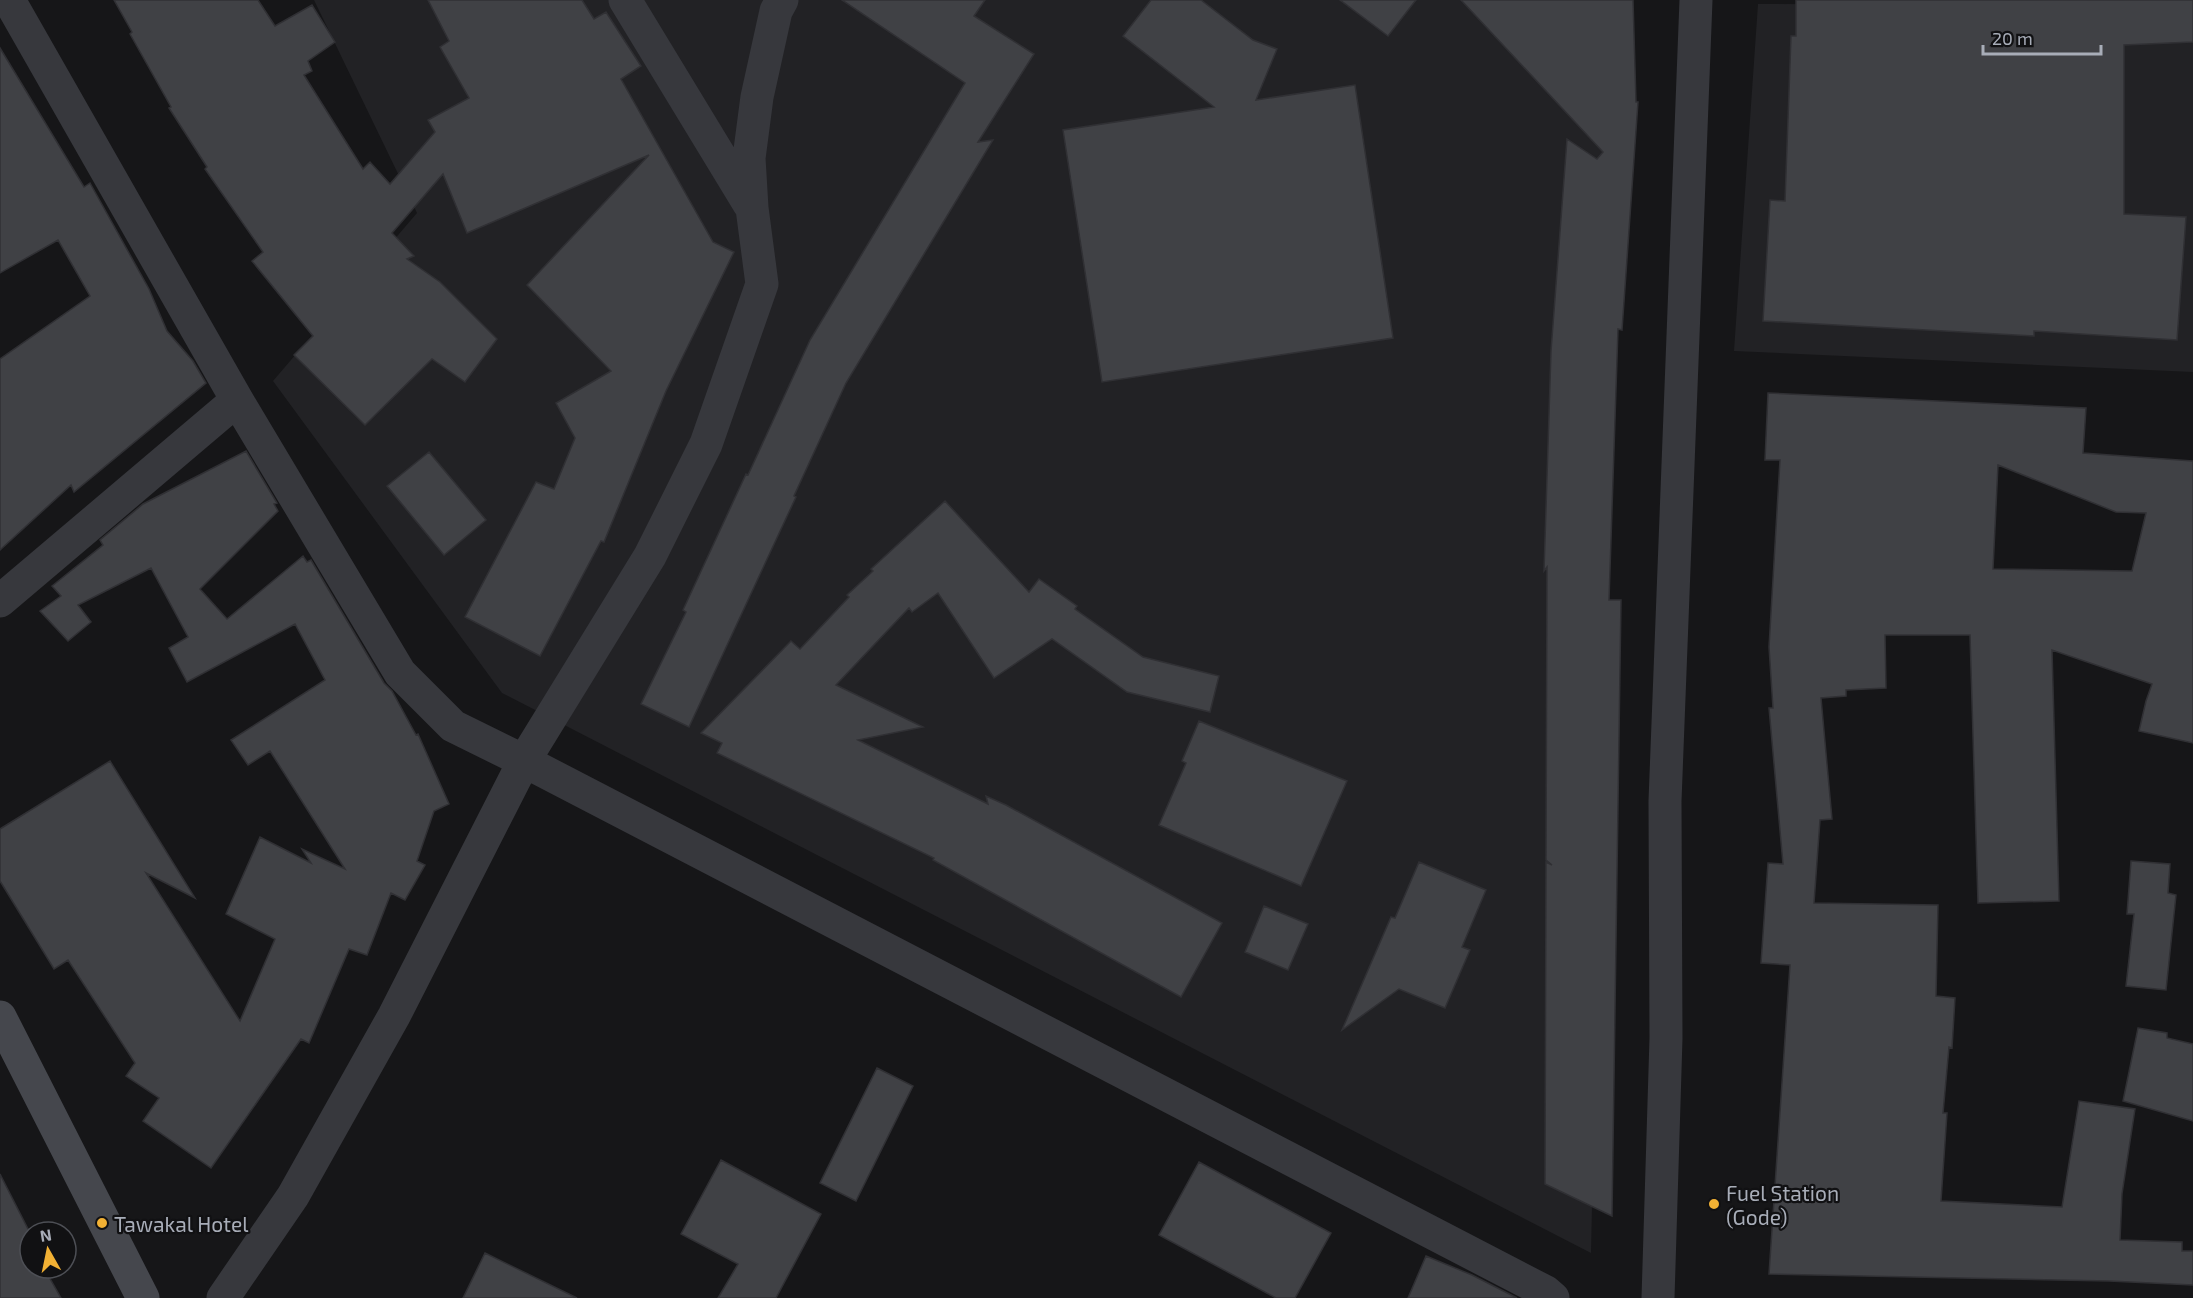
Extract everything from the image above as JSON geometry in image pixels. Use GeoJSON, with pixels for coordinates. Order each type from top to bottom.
{"type":"FeatureCollection","features":[{"type":"Feature","properties":{"kind":"main road"},"geometry":{"type":"LineString","coordinates":[[0,1017],[143,1298]]}},
{"type":"Feature","properties":{"kind":"street"},"geometry":{"type":"LineString","coordinates":[[9,0],[237,400],[400,673],[453,726],[1548,1296]]}},
{"type":"Feature","properties":{"kind":"street"},"geometry":{"type":"LineString","coordinates":[[626,0],[752,208]]}},
{"type":"Feature","properties":{"kind":"street"},"geometry":{"type":"LineString","coordinates":[[223,1298],[293,1196],[394,1016],[524,761],[650,556],[706,444],[762,284],[752,208],[749,158],[757,97],[776,10],[782,0]]}},
{"type":"Feature","properties":{"kind":"street"},"geometry":{"type":"LineString","coordinates":[[1658,1298],[1666,1038],[1665,801],[1696,0]]}},
{"type":"Feature","properties":{"kind":"street"},"geometry":{"type":"LineString","coordinates":[[0,601],[237,400]]}},
{"type":"Feature","properties":{"kind":"shaded area"},"geometry":{"type":"Polygon","coordinates":[[[314,0],[1618,0],[1591,1253],[502,693],[273,381],[417,213],[314,0]]]}},
{"type":"Feature","properties":{"kind":"shaded area"},"geometry":{"type":"Polygon","coordinates":[[[1758,4],[2193,6],[2193,372],[1734,351],[1758,4]]]}},
{"type":"Feature","properties":{"kind":"building"},"geometry":{"type":"Polygon","coordinates":[[[114,0],[258,0],[275,26],[312,5],[335,42],[308,61],[312,71],[304,75],[363,169],[370,162],[390,184],[435,132],[428,120],[469,98],[440,47],[449,41],[428,0],[582,0],[594,19],[606,12],[641,66],[621,79],[713,242],[734,252],[666,391],[604,542],[601,541],[540,656],[465,617],[536,482],[554,489],[575,438],[556,403],[611,371],[527,285],[649,155],[467,233],[443,174],[392,233],[414,256],[407,259],[440,282],[497,339],[465,382],[432,359],[365,425],[294,355],[313,336],[252,261],[263,252],[205,169],[207,167],[169,108],[171,107],[130,34],[132,32],[114,0]]]}},
{"type":"Feature","properties":{"kind":"building"},"geometry":{"type":"Polygon","coordinates":[[[842,0],[985,0],[974,16],[1034,54],[978,142],[993,140],[846,383],[794,496],[796,497],[689,727],[641,704],[686,612],[683,610],[810,340],[965,83],[842,0]]]}},
{"type":"Feature","properties":{"kind":"building"},"geometry":{"type":"Polygon","coordinates":[[[1151,0],[1201,0],[1253,40],[1277,49],[1256,100],[1355,85],[1393,338],[1102,382],[1063,130],[1214,107],[1123,36],[1151,0]]]}},
{"type":"Feature","properties":{"kind":"building"},"geometry":{"type":"Polygon","coordinates":[[[1340,0],[1416,0],[1388,36],[1340,0]]]}},
{"type":"Feature","properties":{"kind":"building"},"geometry":{"type":"Polygon","coordinates":[[[1461,0],[1633,0],[1636,102],[1638,102],[1622,330],[1618,329],[1609,600],[1621,600],[1612,1216],[1545,1184],[1546,862],[1552,865],[1546,860],[1547,567],[1544,571],[1551,351],[1567,139],[1597,159],[1603,152],[1461,0]]]}},
{"type":"Feature","properties":{"kind":"building"},"geometry":{"type":"Polygon","coordinates":[[[1796,0],[2193,0],[2193,42],[2124,45],[2124,214],[2186,217],[2177,340],[2034,331],[2034,336],[1763,321],[1770,200],[1785,201],[1791,36],[1796,36],[1796,0]]]}},
{"type":"Feature","properties":{"kind":"building"},"geometry":{"type":"Polygon","coordinates":[[[0,48],[84,187],[90,183],[149,289],[167,331],[193,361],[206,383],[74,492],[71,485],[0,550],[0,359],[90,296],[58,240],[0,273],[0,48]]]}},
{"type":"Feature","properties":{"kind":"building"},"geometry":{"type":"Polygon","coordinates":[[[1768,393],[2086,408],[2083,453],[2193,461],[2193,743],[2139,731],[2152,684],[2052,650],[2059,901],[1978,903],[1970,635],[1885,635],[1886,688],[1846,690],[1846,696],[1821,698],[1832,819],[1820,820],[1814,903],[1938,905],[1936,996],[1955,998],[1952,1048],[1949,1047],[1943,1113],[1947,1113],[1941,1201],[2062,1207],[2079,1101],[2135,1109],[2122,1194],[2120,1240],[2182,1242],[2182,1251],[2193,1251],[2193,1285],[2109,1281],[1769,1274],[1790,965],[1761,963],[1768,863],[1783,864],[1769,708],[1773,708],[1769,647],[1780,460],[1765,460],[1768,393]],[[1998,465],[1993,569],[2132,571],[2146,513],[2116,512],[1998,465]]]}},
{"type":"Feature","properties":{"kind":"building"},"geometry":{"type":"Polygon","coordinates":[[[246,451],[277,503],[274,504],[278,511],[200,589],[227,619],[303,556],[307,562],[311,560],[384,683],[392,691],[416,735],[418,734],[449,804],[434,811],[417,861],[425,865],[405,900],[391,893],[367,955],[349,949],[309,1043],[301,1039],[211,1168],[143,1121],[159,1098],[126,1076],[135,1063],[68,960],[54,969],[0,881],[0,829],[110,761],[195,898],[146,873],[240,1021],[275,939],[226,914],[260,837],[311,863],[302,849],[345,869],[270,751],[248,765],[231,740],[325,680],[295,624],[187,682],[169,648],[188,637],[151,568],[78,605],[91,622],[68,641],[40,611],[61,596],[52,586],[103,545],[100,540],[143,504],[246,451]]]}},
{"type":"Feature","properties":{"kind":"building"},"geometry":{"type":"Polygon","coordinates":[[[429,452],[486,520],[444,555],[387,486],[429,452]]]}},
{"type":"Feature","properties":{"kind":"building"},"geometry":{"type":"Polygon","coordinates":[[[945,501],[1029,592],[1039,579],[1077,606],[1075,609],[1143,657],[1219,676],[1210,712],[1127,692],[1052,639],[994,678],[938,593],[912,612],[909,608],[836,685],[923,727],[858,740],[988,804],[986,796],[1006,805],[1222,923],[1181,997],[933,860],[934,858],[717,753],[722,743],[701,733],[791,641],[800,649],[849,597],[847,595],[873,571],[871,569],[945,501]]]}},
{"type":"Feature","properties":{"kind":"building"},"geometry":{"type":"Polygon","coordinates":[[[1199,721],[1347,781],[1301,886],[1159,825],[1186,763],[1182,761],[1199,721]]]}},
{"type":"Feature","properties":{"kind":"building"},"geometry":{"type":"Polygon","coordinates":[[[2131,861],[2170,864],[2168,893],[2176,895],[2166,990],[2126,986],[2134,914],[2127,914],[2131,861]]]}},
{"type":"Feature","properties":{"kind":"building"},"geometry":{"type":"Polygon","coordinates":[[[1419,862],[1486,890],[1462,947],[1470,950],[1445,1008],[1399,989],[1342,1030],[1391,917],[1395,918],[1419,862]]]}},
{"type":"Feature","properties":{"kind":"building"},"geometry":{"type":"Polygon","coordinates":[[[1264,906],[1308,924],[1288,970],[1245,952],[1264,906]]]}},
{"type":"Feature","properties":{"kind":"building"},"geometry":{"type":"Polygon","coordinates":[[[2138,1028],[2167,1033],[2167,1038],[2193,1044],[2193,1121],[2123,1101],[2138,1028]]]}},
{"type":"Feature","properties":{"kind":"building"},"geometry":{"type":"Polygon","coordinates":[[[877,1068],[913,1086],[856,1201],[820,1183],[877,1068]]]}},
{"type":"Feature","properties":{"kind":"building"},"geometry":{"type":"Polygon","coordinates":[[[721,1160],[821,1214],[776,1298],[718,1298],[738,1264],[681,1234],[721,1160]]]}},
{"type":"Feature","properties":{"kind":"building"},"geometry":{"type":"Polygon","coordinates":[[[1199,1162],[1331,1233],[1295,1298],[1276,1298],[1159,1235],[1199,1162]]]}},
{"type":"Feature","properties":{"kind":"building"},"geometry":{"type":"Polygon","coordinates":[[[0,1174],[23,1220],[18,1220],[18,1280],[51,1280],[61,1298],[0,1298],[0,1174]]]}},
{"type":"Feature","properties":{"kind":"building"},"geometry":{"type":"Polygon","coordinates":[[[485,1253],[577,1298],[463,1298],[485,1253]]]}},
{"type":"Feature","properties":{"kind":"building"},"geometry":{"type":"Polygon","coordinates":[[[1426,1256],[1472,1275],[1517,1298],[1408,1298],[1426,1256]]]}},
{"type":"Feature","properties":{"kind":"place","name":"Fuel Station (Gode)"},"geometry":{"type":"Point","coordinates":[1714,1204]}},
{"type":"Feature","properties":{"kind":"place","name":"Tawakal Hotel"},"geometry":{"type":"Point","coordinates":[102,1223]}}]}
